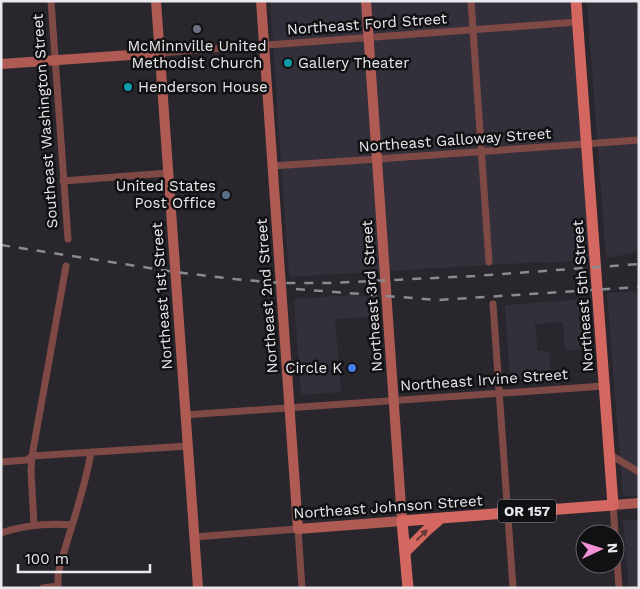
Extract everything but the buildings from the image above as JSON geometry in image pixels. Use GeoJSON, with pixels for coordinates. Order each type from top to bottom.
{"type":"FeatureCollection","features":[{"type":"Feature","properties":{"kind":"main road","name":"Northeast 5th Street"},"geometry":{"type":"LineString","coordinates":[[576,1],[613,505]]}},
{"type":"Feature","properties":{"kind":"main road","name":"Northeast Johnson Street"},"geometry":{"type":"LineString","coordinates":[[402,521],[613,505]]}},
{"type":"Feature","properties":{"kind":"main road"},"geometry":{"type":"LineString","coordinates":[[405,552],[441,518]]}},
{"type":"Feature","properties":{"kind":"main road","name":"Northeast 3rd Street"},"geometry":{"type":"LineString","coordinates":[[402,521],[408,588]]}},
{"type":"Feature","properties":{"kind":"street","name":"Southeast Washington Street"},"geometry":{"type":"LineString","coordinates":[[50,1],[68,239]]}},
{"type":"Feature","properties":{"kind":"street","name":"Northeast 1st Street"},"geometry":{"type":"LineString","coordinates":[[156,1],[198,588]]}},
{"type":"Feature","properties":{"kind":"street","name":"Northeast 2nd Street"},"geometry":{"type":"LineString","coordinates":[[261,1],[302,588]]}},
{"type":"Feature","properties":{"kind":"street","name":"Northeast 3rd Street"},"geometry":{"type":"LineString","coordinates":[[366,1],[402,521]]}},
{"type":"Feature","properties":{"kind":"street"},"geometry":{"type":"LineString","coordinates":[[471,1],[489,262]]}},
{"type":"Feature","properties":{"kind":"street","name":"Northeast Ford Street"},"geometry":{"type":"LineString","coordinates":[[159,53],[578,22]]}},
{"type":"Feature","properties":{"kind":"street"},"geometry":{"type":"LineString","coordinates":[[1,64],[159,53]]}},
{"type":"Feature","properties":{"kind":"street","name":"Northeast Galloway Street"},"geometry":{"type":"LineString","coordinates":[[272,166],[639,140]]}},
{"type":"Feature","properties":{"kind":"street"},"geometry":{"type":"LineString","coordinates":[[63,180],[168,173]]}},
{"type":"Feature","properties":{"kind":"street"},"geometry":{"type":"LineString","coordinates":[[34,525],[32,456],[66,266]]}},
{"type":"Feature","properties":{"kind":"street"},"geometry":{"type":"LineString","coordinates":[[493,304],[513,588]]}},
{"type":"Feature","properties":{"kind":"street","name":"Northeast Irvine Street"},"geometry":{"type":"LineString","coordinates":[[185,415],[604,386]]}},
{"type":"Feature","properties":{"kind":"street"},"geometry":{"type":"LineString","coordinates":[[1,462],[27,460],[32,456],[188,446]]}},
{"type":"Feature","properties":{"kind":"street"},"geometry":{"type":"LineString","coordinates":[[43,588],[58,587],[60,566],[88,470],[91,452]]}},
{"type":"Feature","properties":{"kind":"street"},"geometry":{"type":"LineString","coordinates":[[609,454],[639,472]]}},
{"type":"Feature","properties":{"kind":"street"},"geometry":{"type":"LineString","coordinates":[[613,505],[639,503]]}},
{"type":"Feature","properties":{"kind":"street","name":"Northeast 5th Street"},"geometry":{"type":"LineString","coordinates":[[613,505],[619,588]]}},
{"type":"Feature","properties":{"kind":"street","name":"Northeast Johnson Street"},"geometry":{"type":"LineString","coordinates":[[194,537],[402,521]]}},
{"type":"Feature","properties":{"kind":"street"},"geometry":{"type":"LineString","coordinates":[[1,533],[13,529],[50,523],[72,525]]}},
{"type":"Feature","properties":{"kind":"shaded area"},"geometry":{"type":"Polygon","coordinates":[[[270,1],[570,1],[590,259],[289,277],[270,1]]]}},
{"type":"Feature","properties":{"kind":"shaded area"},"geometry":{"type":"Polygon","coordinates":[[[587,1],[639,1],[639,252],[606,258],[587,1]]]}},
{"type":"Feature","properties":{"kind":"shaded area"},"geometry":{"type":"Polygon","coordinates":[[[639,291],[639,496],[623,496],[607,293],[639,291]]]}},
{"type":"Feature","properties":{"kind":"shaded area"},"geometry":{"type":"Polygon","coordinates":[[[352,295],[374,297],[376,316],[335,319],[341,392],[301,395],[294,299],[352,295]]]}},
{"type":"Feature","properties":{"kind":"shaded area"},"geometry":{"type":"Polygon","coordinates":[[[585,299],[589,349],[565,351],[563,322],[535,324],[538,351],[549,352],[551,377],[510,379],[505,305],[585,299]]]}},
{"type":"Feature","properties":{"kind":"shaded area"},"geometry":{"type":"Polygon","coordinates":[[[639,519],[639,588],[629,588],[625,524],[623,520],[639,519]]]}},
{"type":"Feature","properties":{"kind":"railway"},"geometry":{"type":"LineString","coordinates":[[1,245],[175,272],[281,283],[331,283],[475,276],[639,264]]}},
{"type":"Feature","properties":{"kind":"railway"},"geometry":{"type":"LineString","coordinates":[[296,289],[438,300],[639,287]]}},
{"type":"Feature","properties":{"kind":"place","name":"McMinnville United Methodist Church"},"geometry":{"type":"Point","coordinates":[197,29]}},
{"type":"Feature","properties":{"kind":"place","name":"Gallery Theater"},"geometry":{"type":"Point","coordinates":[288,63]}},
{"type":"Feature","properties":{"kind":"place","name":"Henderson House"},"geometry":{"type":"Point","coordinates":[128,87]}},
{"type":"Feature","properties":{"kind":"place","name":"United States Post Office"},"geometry":{"type":"Point","coordinates":[226,195]}},
{"type":"Feature","properties":{"kind":"place","name":"Circle K"},"geometry":{"type":"Point","coordinates":[352,368]}}]}
